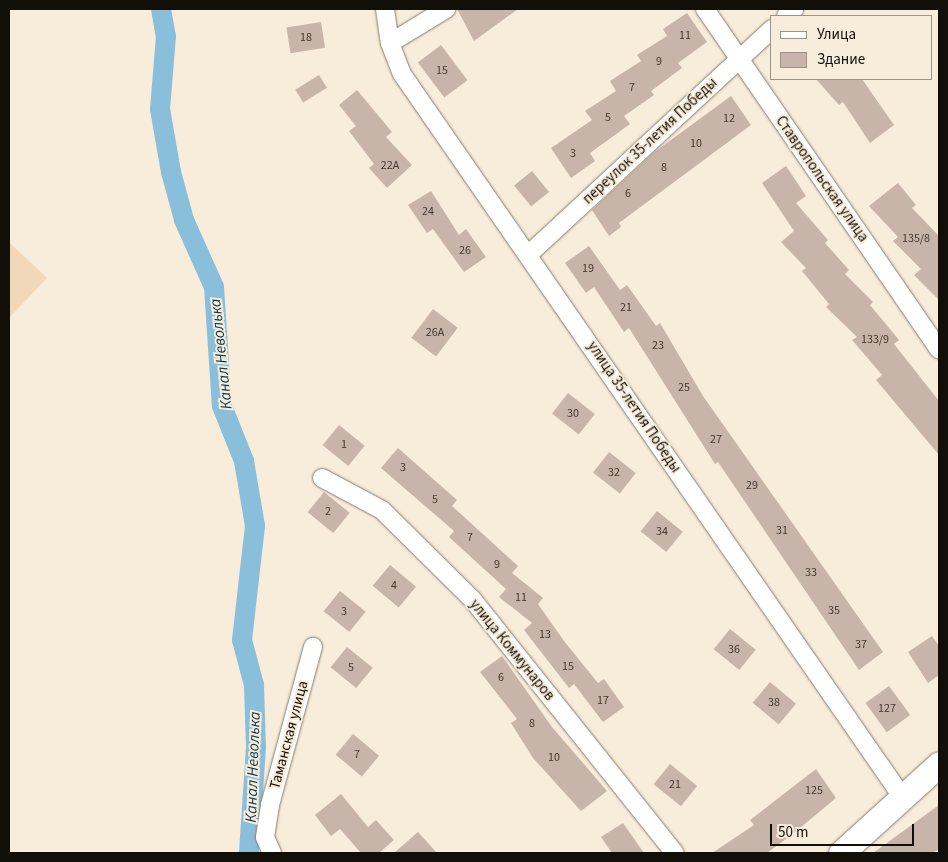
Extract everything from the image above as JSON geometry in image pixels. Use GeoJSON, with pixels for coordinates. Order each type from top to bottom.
{"type":"FeatureCollection","features":[{"type":"Feature","properties":{"kind":"main road"},"geometry":{"type":"LineString","coordinates":[[840,853],[939,764]]}},
{"type":"Feature","properties":{"kind":"street","name":"улица 35-летия Победы"},"geometry":{"type":"LineString","coordinates":[[385,9],[390,44],[402,74],[529,254],[903,798]]}},
{"type":"Feature","properties":{"kind":"street"},"geometry":{"type":"LineString","coordinates":[[390,44],[446,9]]}},
{"type":"Feature","properties":{"kind":"street","name":"Ставропольская улица"},"geometry":{"type":"LineString","coordinates":[[705,9],[939,349]]}},
{"type":"Feature","properties":{"kind":"street","name":"переулок 35-летия Победы"},"geometry":{"type":"LineString","coordinates":[[529,254],[770,31]]}},
{"type":"Feature","properties":{"kind":"street","name":"улица Коммунаров"},"geometry":{"type":"LineString","coordinates":[[322,478],[382,510],[472,599],[675,853]]}},
{"type":"Feature","properties":{"kind":"street","name":"Таманская улица"},"geometry":{"type":"LineString","coordinates":[[272,853],[265,837],[270,805],[313,646]]}},
{"type":"Feature","properties":{"kind":"shaded area"},"geometry":{"type":"Polygon","coordinates":[[[9,242],[47,278],[9,318],[9,242]]]}},
{"type":"Feature","properties":{"kind":"building"},"geometry":{"type":"Polygon","coordinates":[[[457,9],[518,9],[474,41],[457,9]]]}},
{"type":"Feature","properties":{"kind":"building"},"geometry":{"type":"Polygon","coordinates":[[[687,13],[707,42],[678,63],[682,68],[651,91],[654,95],[624,116],[630,124],[590,153],[595,161],[571,178],[551,148],[592,120],[585,111],[616,91],[610,81],[641,61],[637,55],[667,36],[663,29],[687,13]]]}},
{"type":"Feature","properties":{"kind":"building"},"geometry":{"type":"Polygon","coordinates":[[[321,22],[325,48],[290,53],[286,27],[321,22]]]}},
{"type":"Feature","properties":{"kind":"building"},"geometry":{"type":"Polygon","coordinates":[[[441,45],[467,80],[444,98],[418,62],[441,45]]]}},
{"type":"Feature","properties":{"kind":"building"},"geometry":{"type":"Polygon","coordinates":[[[319,75],[327,88],[303,103],[295,90],[319,75]]]}},
{"type":"Feature","properties":{"kind":"building"},"geometry":{"type":"Polygon","coordinates":[[[817,80],[863,80],[894,125],[870,143],[843,102],[839,105],[817,80]]]}},
{"type":"Feature","properties":{"kind":"building"},"geometry":{"type":"Polygon","coordinates":[[[357,90],[392,132],[386,137],[412,165],[387,188],[369,168],[374,164],[349,131],[356,126],[339,105],[357,90]]]}},
{"type":"Feature","properties":{"kind":"building"},"geometry":{"type":"Polygon","coordinates":[[[731,96],[751,125],[619,223],[621,227],[609,236],[592,210],[653,153],[731,96]]]}},
{"type":"Feature","properties":{"kind":"building"},"geometry":{"type":"Polygon","coordinates":[[[786,166],[806,196],[796,203],[828,240],[825,243],[849,270],[845,274],[873,302],[870,305],[899,340],[894,344],[939,401],[939,455],[876,380],[882,375],[852,340],[857,337],[826,307],[829,304],[802,271],[806,268],[781,242],[794,231],[762,183],[786,166]]]}},
{"type":"Feature","properties":{"kind":"building"},"geometry":{"type":"Polygon","coordinates":[[[532,171],[549,192],[531,206],[514,185],[532,171]]]}},
{"type":"Feature","properties":{"kind":"building"},"geometry":{"type":"Polygon","coordinates":[[[898,183],[916,205],[912,208],[939,236],[939,300],[914,275],[921,269],[893,241],[898,237],[869,206],[898,183]]]}},
{"type":"Feature","properties":{"kind":"building"},"geometry":{"type":"Polygon","coordinates":[[[431,191],[459,235],[466,229],[486,257],[464,272],[433,229],[427,233],[408,205],[431,191]]]}},
{"type":"Feature","properties":{"kind":"building"},"geometry":{"type":"Polygon","coordinates":[[[589,246],[620,290],[627,285],[656,326],[660,323],[703,396],[883,652],[859,670],[718,462],[715,464],[629,328],[624,332],[594,287],[586,293],[565,263],[589,246]]]}},
{"type":"Feature","properties":{"kind":"building"},"geometry":{"type":"Polygon","coordinates":[[[433,309],[458,328],[436,356],[411,338],[433,309]]]}},
{"type":"Feature","properties":{"kind":"building"},"geometry":{"type":"Polygon","coordinates":[[[568,393],[595,414],[579,434],[552,413],[568,393]]]}},
{"type":"Feature","properties":{"kind":"building"},"geometry":{"type":"Polygon","coordinates":[[[339,425],[365,446],[348,466],[323,445],[339,425]]]}},
{"type":"Feature","properties":{"kind":"building"},"geometry":{"type":"Polygon","coordinates":[[[398,448],[457,500],[452,506],[518,566],[512,573],[543,598],[538,604],[564,641],[598,683],[604,679],[624,707],[603,722],[574,684],[569,688],[524,630],[532,623],[499,597],[506,589],[449,537],[454,531],[381,468],[398,448]]]}},
{"type":"Feature","properties":{"kind":"building"},"geometry":{"type":"Polygon","coordinates":[[[609,452],[636,473],[620,493],[593,472],[609,452]]]}},
{"type":"Feature","properties":{"kind":"building"},"geometry":{"type":"Polygon","coordinates":[[[324,492],[350,513],[333,533],[308,512],[324,492]]]}},
{"type":"Feature","properties":{"kind":"building"},"geometry":{"type":"Polygon","coordinates":[[[657,511],[683,532],[666,552],[641,531],[657,511]]]}},
{"type":"Feature","properties":{"kind":"building"},"geometry":{"type":"Polygon","coordinates":[[[390,565],[416,587],[399,608],[373,586],[390,565]]]}},
{"type":"Feature","properties":{"kind":"building"},"geometry":{"type":"Polygon","coordinates":[[[340,591],[366,612],[349,632],[324,611],[340,591]]]}},
{"type":"Feature","properties":{"kind":"building"},"geometry":{"type":"Polygon","coordinates":[[[730,629],[756,650],[739,670],[714,649],[730,629]]]}},
{"type":"Feature","properties":{"kind":"building"},"geometry":{"type":"Polygon","coordinates":[[[932,636],[939,646],[939,675],[928,683],[908,652],[932,636]]]}},
{"type":"Feature","properties":{"kind":"building"},"geometry":{"type":"Polygon","coordinates":[[[347,647],[373,668],[356,688],[331,667],[347,647]]]}},
{"type":"Feature","properties":{"kind":"building"},"geometry":{"type":"Polygon","coordinates":[[[502,656],[552,727],[607,791],[581,811],[533,758],[511,723],[517,719],[480,672],[502,656]]]}},
{"type":"Feature","properties":{"kind":"building"},"geometry":{"type":"Polygon","coordinates":[[[770,682],[796,704],[779,725],[753,703],[770,682]]]}},
{"type":"Feature","properties":{"kind":"building"},"geometry":{"type":"Polygon","coordinates":[[[889,686],[910,715],[887,732],[866,703],[889,686]]]}},
{"type":"Feature","properties":{"kind":"building"},"geometry":{"type":"Polygon","coordinates":[[[353,734],[379,756],[362,777],[336,755],[353,734]]]}},
{"type":"Feature","properties":{"kind":"building"},"geometry":{"type":"Polygon","coordinates":[[[670,764],[697,786],[681,806],[654,784],[670,764]]]}},
{"type":"Feature","properties":{"kind":"building"},"geometry":{"type":"Polygon","coordinates":[[[816,769],[836,798],[794,833],[767,853],[712,853],[754,825],[750,820],[816,769]]]}},
{"type":"Feature","properties":{"kind":"building"},"geometry":{"type":"Polygon","coordinates":[[[341,794],[368,827],[376,820],[394,840],[379,853],[361,853],[340,829],[331,836],[315,815],[341,794]]]}},
{"type":"Feature","properties":{"kind":"building"},"geometry":{"type":"Polygon","coordinates":[[[939,805],[939,849],[933,853],[873,853],[939,805]]]}},
{"type":"Feature","properties":{"kind":"building"},"geometry":{"type":"Polygon","coordinates":[[[623,823],[644,853],[612,853],[601,837],[623,823]]]}},
{"type":"Feature","properties":{"kind":"building"},"geometry":{"type":"Polygon","coordinates":[[[418,832],[437,853],[394,853],[418,832]]]}},
{"type":"Feature","properties":{"kind":"waterway","name":"Канал Неволька"},"geometry":{"type":"LineString","coordinates":[[161,9],[166,36],[160,109],[171,172],[184,220],[214,287],[222,406],[244,461],[255,526],[242,640],[254,685],[256,747],[249,853]]}}]}
